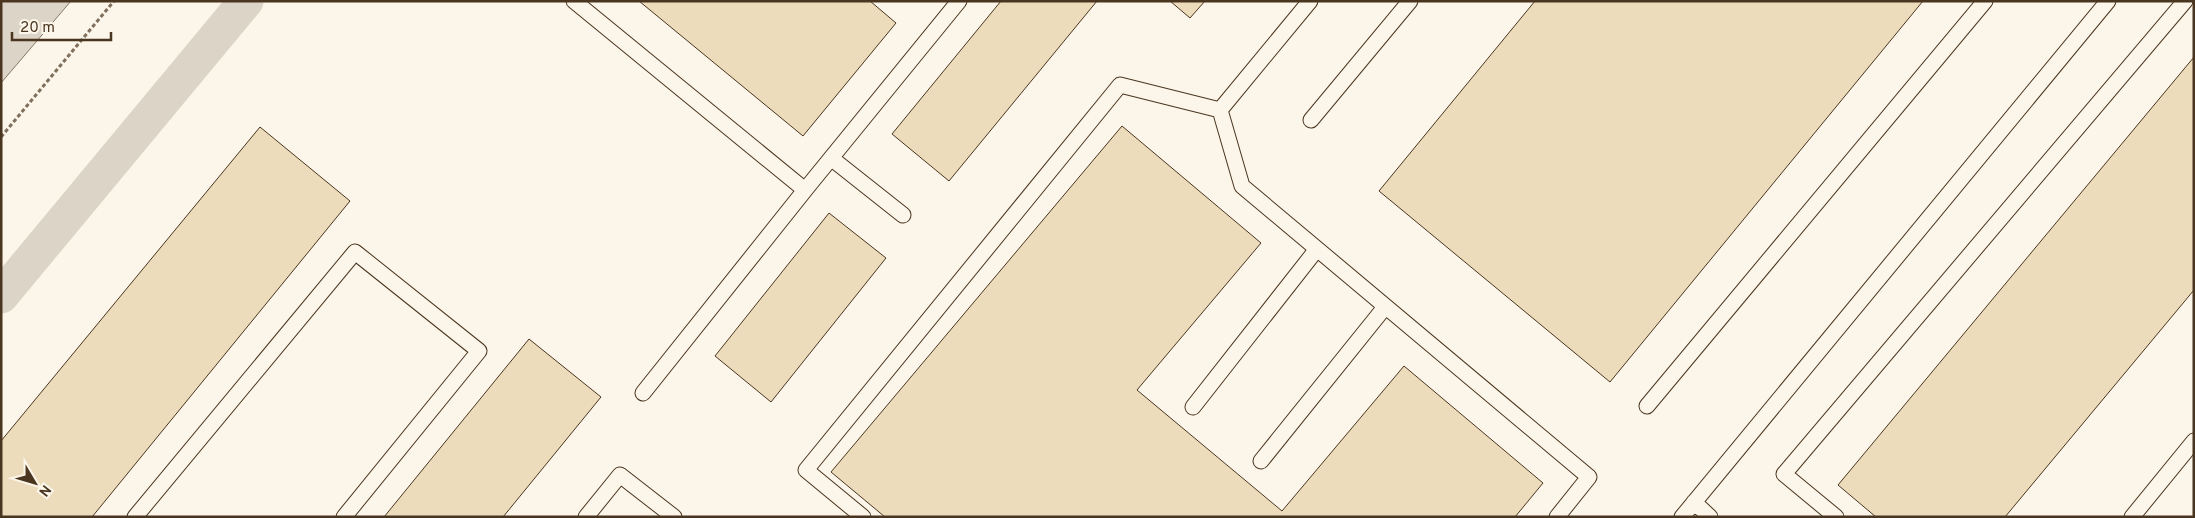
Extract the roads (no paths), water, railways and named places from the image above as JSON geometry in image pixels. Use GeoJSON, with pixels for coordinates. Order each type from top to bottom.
{"type":"FeatureCollection","features":[{"type":"Feature","properties":{"kind":"lane"},"geometry":{"type":"LineString","coordinates":[[574,1],[805,190]]}},
{"type":"Feature","properties":{"kind":"lane"},"geometry":{"type":"LineString","coordinates":[[1220,110],[1310,1]]}},
{"type":"Feature","properties":{"kind":"lane"},"geometry":{"type":"LineString","coordinates":[[1311,120],[1410,1]]}},
{"type":"Feature","properties":{"kind":"lane"},"geometry":{"type":"LineString","coordinates":[[1646,406],[1985,1]]}},
{"type":"Feature","properties":{"kind":"lane"},"geometry":{"type":"LineString","coordinates":[[1682,517],[2108,1]]}},
{"type":"Feature","properties":{"kind":"lane"},"geometry":{"type":"LineString","coordinates":[[1836,517],[1784,474],[2185,1]]}},
{"type":"Feature","properties":{"kind":"lane"},"geometry":{"type":"LineString","coordinates":[[643,393],[831,158],[950,4]]}},
{"type":"Feature","properties":{"kind":"lane"},"geometry":{"type":"LineString","coordinates":[[863,517],[806,470],[1120,85],[1220,110]]}},
{"type":"Feature","properties":{"kind":"lane"},"geometry":{"type":"LineString","coordinates":[[1220,110],[1242,186],[1589,477],[1557,517]]}},
{"type":"Feature","properties":{"kind":"lane"},"geometry":{"type":"LineString","coordinates":[[831,158],[903,215]]}},
{"type":"Feature","properties":{"kind":"lane"},"geometry":{"type":"LineString","coordinates":[[1193,407],[1317,249]]}},
{"type":"Feature","properties":{"kind":"lane"},"geometry":{"type":"LineString","coordinates":[[135,517],[355,252],[479,352],[344,517]]}},
{"type":"Feature","properties":{"kind":"lane"},"geometry":{"type":"LineString","coordinates":[[1261,461],[1386,307]]}},
{"type":"Feature","properties":{"kind":"lane"},"geometry":{"type":"LineString","coordinates":[[2132,517],[2194,441]]}},
{"type":"Feature","properties":{"kind":"lane"},"geometry":{"type":"LineString","coordinates":[[586,517],[620,475],[674,517]]}},
{"type":"Feature","properties":{"kind":"lane"},"geometry":{"type":"LineString","coordinates":[[1694,502],[1710,517]]}},
{"type":"Feature","properties":{"kind":"waterway"},"geometry":{"type":"LineString","coordinates":[[1,296],[246,1]]}}]}
